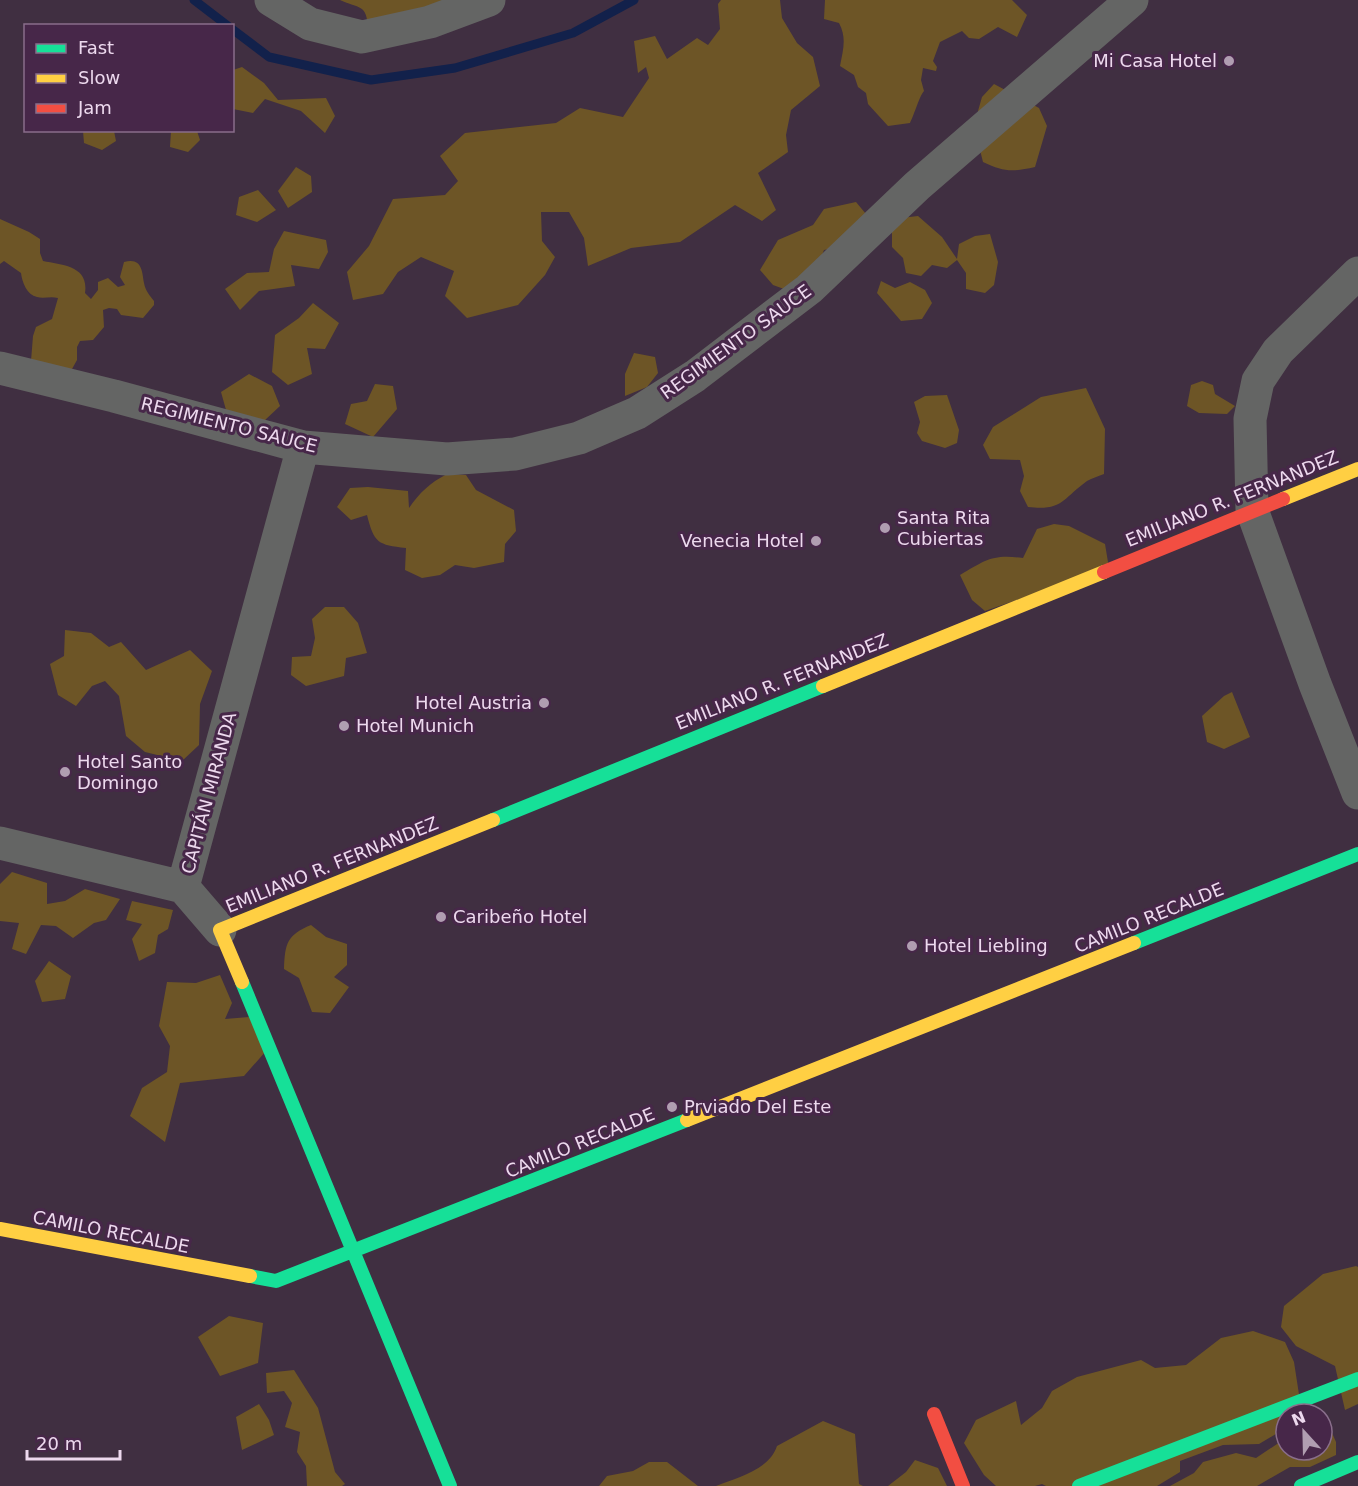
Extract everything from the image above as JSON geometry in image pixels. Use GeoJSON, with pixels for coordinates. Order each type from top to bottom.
{"type":"FeatureCollection","features":[{"type":"Feature","properties":{"kind":"main road","name":"EMILIANO R. FERNANDEZ"},"geometry":{"type":"LineString","coordinates":[[220,930],[1358,468]]}},
{"type":"Feature","properties":{"kind":"main road","name":"CAMILO RECALDE"},"geometry":{"type":"LineString","coordinates":[[0,1229],[276,1281],[1358,854]]}},
{"type":"Feature","properties":{"kind":"main road","name":"CAPITÁN MIRANDA"},"geometry":{"type":"LineString","coordinates":[[220,930],[450,1486]]}},
{"type":"Feature","properties":{"kind":"main road"},"geometry":{"type":"LineString","coordinates":[[1079,1486],[1358,1379]]}},
{"type":"Feature","properties":{"kind":"main road"},"geometry":{"type":"LineString","coordinates":[[934,1414],[963,1486]]}},
{"type":"Feature","properties":{"kind":"main road"},"geometry":{"type":"LineString","coordinates":[[1301,1486],[1358,1462]]}},
{"type":"Feature","properties":{"kind":"street"},"geometry":{"type":"LineString","coordinates":[[271,0],[310,24],[362,37],[430,22],[489,0]]}},
{"type":"Feature","properties":{"kind":"street","name":"REGIMIENTO SAUCE"},"geometry":{"type":"LineString","coordinates":[[0,368],[303,447],[447,459],[515,454],[579,438],[637,413],[695,376],[809,290],[917,186],[1132,0]]}},
{"type":"Feature","properties":{"kind":"street"},"geometry":{"type":"LineString","coordinates":[[1358,273],[1278,351],[1258,381],[1250,419],[1252,510],[1315,684],[1358,793]]}},
{"type":"Feature","properties":{"kind":"street","name":"CAPITÁN MIRANDA"},"geometry":{"type":"LineString","coordinates":[[220,930],[183,887],[303,447]]}},
{"type":"Feature","properties":{"kind":"street"},"geometry":{"type":"LineString","coordinates":[[0,843],[183,887]]}},
{"type":"Feature","properties":{"kind":"shaded area"},"geometry":{"type":"Polygon","coordinates":[[[340,0],[453,0],[368,29],[364,11],[340,0]]]}},
{"type":"Feature","properties":{"kind":"shaded area"},"geometry":{"type":"Polygon","coordinates":[[[721,0],[780,0],[782,18],[797,43],[813,57],[820,86],[791,110],[786,135],[788,152],[758,173],[776,210],[762,221],[735,205],[680,242],[631,248],[588,266],[584,238],[569,212],[541,212],[542,241],[555,257],[545,275],[518,305],[467,318],[445,296],[454,271],[421,257],[398,272],[383,294],[353,300],[347,272],[369,246],[393,199],[445,195],[458,181],[440,156],[465,133],[556,123],[580,108],[623,117],[649,78],[646,67],[638,73],[634,41],[655,36],[667,59],[697,38],[708,45],[720,29],[718,4],[721,0]]]}},
{"type":"Feature","properties":{"kind":"shaded area"},"geometry":{"type":"Polygon","coordinates":[[[825,0],[1012,0],[1027,15],[1017,37],[998,27],[979,39],[969,38],[962,31],[940,42],[933,61],[937,67],[936,71],[923,68],[921,80],[924,91],[910,123],[888,126],[868,104],[866,93],[858,87],[854,75],[840,66],[844,44],[843,34],[839,23],[824,19],[825,0]]]}},
{"type":"Feature","properties":{"kind":"shaded area"},"geometry":{"type":"Polygon","coordinates":[[[242,67],[264,83],[278,100],[326,98],[335,116],[325,133],[301,111],[265,99],[253,113],[234,109],[234,70],[242,67]]]}},
{"type":"Feature","properties":{"kind":"shaded area"},"geometry":{"type":"Polygon","coordinates":[[[994,84],[1039,108],[1047,126],[1035,167],[1008,170],[983,162],[979,146],[982,121],[978,111],[982,97],[994,84]]]}},
{"type":"Feature","properties":{"kind":"shaded area"},"geometry":{"type":"Polygon","coordinates":[[[83,132],[114,132],[116,141],[102,150],[84,143],[83,132]]]}},
{"type":"Feature","properties":{"kind":"shaded area"},"geometry":{"type":"Polygon","coordinates":[[[171,132],[197,132],[200,140],[188,152],[170,147],[171,132]]]}},
{"type":"Feature","properties":{"kind":"shaded area"},"geometry":{"type":"Polygon","coordinates":[[[296,167],[311,176],[312,192],[288,208],[278,191],[296,167]]]}},
{"type":"Feature","properties":{"kind":"shaded area"},"geometry":{"type":"Polygon","coordinates":[[[258,190],[276,210],[257,222],[236,215],[239,197],[258,190]]]}},
{"type":"Feature","properties":{"kind":"shaded area"},"geometry":{"type":"Polygon","coordinates":[[[856,202],[871,220],[849,245],[824,250],[815,273],[784,289],[773,285],[760,270],[778,240],[813,225],[824,209],[856,202]]]}},
{"type":"Feature","properties":{"kind":"shaded area"},"geometry":{"type":"Polygon","coordinates":[[[918,216],[942,237],[957,259],[959,244],[975,236],[990,234],[998,262],[994,285],[985,293],[966,289],[966,273],[957,260],[947,268],[932,265],[921,276],[906,273],[903,258],[892,247],[892,231],[901,218],[918,216]]]}},
{"type":"Feature","properties":{"kind":"shaded area"},"geometry":{"type":"Polygon","coordinates":[[[0,219],[40,239],[40,253],[43,261],[73,268],[79,272],[85,284],[85,293],[91,299],[98,290],[98,282],[108,278],[118,287],[125,285],[120,277],[124,262],[138,263],[142,270],[145,288],[154,301],[154,305],[143,318],[121,315],[117,309],[103,310],[104,327],[93,340],[80,341],[77,347],[77,360],[67,378],[31,361],[36,327],[52,319],[58,298],[33,296],[26,288],[21,273],[4,261],[0,264],[0,219]]]}},
{"type":"Feature","properties":{"kind":"shaded area"},"geometry":{"type":"Polygon","coordinates":[[[284,231],[326,240],[328,252],[319,269],[291,265],[295,286],[259,291],[240,310],[225,289],[247,273],[269,272],[274,249],[284,231]]]}},
{"type":"Feature","properties":{"kind":"shaded area"},"geometry":{"type":"Polygon","coordinates":[[[881,281],[895,288],[910,282],[925,290],[932,303],[922,319],[901,321],[877,293],[881,281]]]}},
{"type":"Feature","properties":{"kind":"shaded area"},"geometry":{"type":"Polygon","coordinates":[[[313,303],[339,323],[325,349],[307,348],[312,374],[288,385],[272,372],[275,335],[299,318],[313,303]]]}},
{"type":"Feature","properties":{"kind":"shaded area"},"geometry":{"type":"Polygon","coordinates":[[[634,353],[655,357],[658,373],[647,387],[625,396],[625,374],[634,353]]]}},
{"type":"Feature","properties":{"kind":"shaded area"},"geometry":{"type":"Polygon","coordinates":[[[249,374],[272,386],[280,406],[264,421],[228,417],[221,392],[249,374]]]}},
{"type":"Feature","properties":{"kind":"shaded area"},"geometry":{"type":"Polygon","coordinates":[[[1202,381],[1213,385],[1215,394],[1235,406],[1227,414],[1199,413],[1187,406],[1191,385],[1202,381]]]}},
{"type":"Feature","properties":{"kind":"shaded area"},"geometry":{"type":"Polygon","coordinates":[[[375,384],[393,386],[397,409],[373,437],[345,424],[351,404],[367,401],[375,384]]]}},
{"type":"Feature","properties":{"kind":"shaded area"},"geometry":{"type":"Polygon","coordinates":[[[1086,388],[1105,429],[1104,474],[1087,481],[1055,505],[1040,508],[1028,507],[1020,491],[1024,476],[1020,460],[990,459],[983,445],[993,427],[1041,397],[1086,388]]]}},
{"type":"Feature","properties":{"kind":"shaded area"},"geometry":{"type":"Polygon","coordinates":[[[947,395],[959,430],[957,443],[945,448],[922,441],[917,433],[920,422],[914,402],[925,396],[947,395]]]}},
{"type":"Feature","properties":{"kind":"shaded area"},"geometry":{"type":"Polygon","coordinates":[[[447,474],[466,475],[476,490],[514,510],[516,531],[505,544],[504,562],[474,568],[455,565],[440,575],[422,578],[405,570],[406,548],[383,544],[375,537],[367,515],[351,520],[337,507],[350,488],[368,487],[408,491],[409,508],[426,488],[447,474]]]}},
{"type":"Feature","properties":{"kind":"shaded area"},"geometry":{"type":"Polygon","coordinates":[[[1054,524],[1069,526],[1105,544],[1109,568],[985,611],[972,600],[960,575],[990,559],[1023,558],[1037,529],[1054,524]]]}},
{"type":"Feature","properties":{"kind":"shaded area"},"geometry":{"type":"Polygon","coordinates":[[[325,607],[344,607],[358,623],[367,653],[346,658],[344,676],[306,686],[291,675],[292,657],[311,656],[315,638],[312,619],[325,607]]]}},
{"type":"Feature","properties":{"kind":"shaded area"},"geometry":{"type":"Polygon","coordinates":[[[65,630],[91,633],[109,647],[121,642],[146,670],[190,650],[212,671],[200,704],[199,745],[182,761],[145,752],[126,736],[119,696],[105,681],[92,686],[76,706],[58,695],[50,664],[64,656],[65,630]]]}},
{"type":"Feature","properties":{"kind":"shaded area"},"geometry":{"type":"Polygon","coordinates":[[[1232,692],[1250,737],[1224,749],[1207,742],[1202,716],[1224,696],[1232,692]]]}},
{"type":"Feature","properties":{"kind":"shaded area"},"geometry":{"type":"Polygon","coordinates":[[[12,872],[47,883],[47,904],[65,901],[85,889],[120,899],[106,920],[94,923],[73,938],[56,926],[41,925],[26,954],[12,949],[19,923],[0,921],[0,884],[12,872]]]}},
{"type":"Feature","properties":{"kind":"shaded area"},"geometry":{"type":"Polygon","coordinates":[[[132,901],[173,910],[168,929],[158,935],[155,953],[139,961],[132,939],[142,924],[126,920],[132,901]]]}},
{"type":"Feature","properties":{"kind":"shaded area"},"geometry":{"type":"Polygon","coordinates":[[[311,925],[326,937],[347,944],[347,965],[334,977],[349,987],[330,1013],[312,1012],[299,978],[284,969],[285,953],[292,936],[311,925]]]}},
{"type":"Feature","properties":{"kind":"shaded area"},"geometry":{"type":"Polygon","coordinates":[[[49,961],[71,976],[65,999],[42,1002],[35,981],[49,961]]]}},
{"type":"Feature","properties":{"kind":"shaded area"},"geometry":{"type":"Polygon","coordinates":[[[220,975],[232,1003],[225,1019],[249,1017],[266,1051],[244,1076],[180,1083],[165,1142],[130,1116],[142,1088],[167,1072],[170,1046],[159,1026],[167,982],[196,983],[220,975]]]}},
{"type":"Feature","properties":{"kind":"shaded area"},"geometry":{"type":"Polygon","coordinates":[[[1358,1267],[1358,1404],[1345,1410],[1335,1366],[1296,1346],[1281,1327],[1284,1306],[1323,1274],[1358,1267]]]}},
{"type":"Feature","properties":{"kind":"shaded area"},"geometry":{"type":"Polygon","coordinates":[[[229,1316],[263,1323],[258,1363],[220,1376],[198,1337],[229,1316]]]}},
{"type":"Feature","properties":{"kind":"shaded area"},"geometry":{"type":"Polygon","coordinates":[[[1253,1331],[1285,1342],[1294,1362],[1300,1402],[1274,1402],[1274,1435],[1259,1444],[1223,1445],[1180,1461],[1180,1472],[1157,1486],[1046,1486],[1042,1484],[996,1486],[984,1475],[964,1443],[976,1420],[1016,1401],[1021,1425],[1042,1408],[1052,1391],[1077,1377],[1141,1360],[1155,1368],[1186,1365],[1221,1338],[1253,1331]]]}},
{"type":"Feature","properties":{"kind":"shaded area"},"geometry":{"type":"Polygon","coordinates":[[[294,1370],[318,1408],[335,1472],[345,1484],[342,1486],[307,1486],[306,1466],[297,1452],[300,1432],[285,1427],[292,1403],[284,1391],[267,1393],[266,1373],[294,1370]]]}},
{"type":"Feature","properties":{"kind":"shaded area"},"geometry":{"type":"Polygon","coordinates":[[[259,1404],[269,1420],[274,1435],[242,1450],[236,1417],[259,1404]]]}},
{"type":"Feature","properties":{"kind":"shaded area"},"geometry":{"type":"Polygon","coordinates":[[[823,1421],[855,1434],[859,1484],[863,1486],[716,1486],[752,1472],[767,1461],[777,1446],[823,1421]]]}},
{"type":"Feature","properties":{"kind":"shaded area"},"geometry":{"type":"Polygon","coordinates":[[[1334,1437],[1336,1442],[1336,1455],[1334,1456],[1334,1437]]]}},
{"type":"Feature","properties":{"kind":"shaded area"},"geometry":{"type":"Polygon","coordinates":[[[1274,1446],[1274,1462],[1321,1462],[1310,1467],[1290,1467],[1257,1486],[1170,1486],[1194,1473],[1203,1462],[1236,1453],[1256,1458],[1274,1446]]]}},
{"type":"Feature","properties":{"kind":"shaded area"},"geometry":{"type":"Polygon","coordinates":[[[915,1460],[938,1468],[947,1486],[888,1486],[906,1472],[915,1460]]]}},
{"type":"Feature","properties":{"kind":"shaded area"},"geometry":{"type":"Polygon","coordinates":[[[649,1462],[667,1462],[698,1486],[599,1486],[607,1476],[633,1471],[649,1462]]]}},
{"type":"Feature","properties":{"kind":"waterway"},"geometry":{"type":"LineString","coordinates":[[194,0],[225,24]]}},
{"type":"Feature","properties":{"kind":"waterway"},"geometry":{"type":"LineString","coordinates":[[234,31],[269,57],[371,80],[455,68],[573,33],[634,0]]}},
{"type":"Feature","properties":{"kind":"traffic: fast"},"geometry":{"type":"LineString","coordinates":[[493,820],[823,686]]}},
{"type":"Feature","properties":{"kind":"traffic: fast"},"geometry":{"type":"LineString","coordinates":[[1134,943],[1358,854]]}},
{"type":"Feature","properties":{"kind":"traffic: fast"},"geometry":{"type":"LineString","coordinates":[[242,982],[450,1486]]}},
{"type":"Feature","properties":{"kind":"traffic: fast"},"geometry":{"type":"LineString","coordinates":[[250,1276],[276,1281],[687,1120]]}},
{"type":"Feature","properties":{"kind":"traffic: fast"},"geometry":{"type":"LineString","coordinates":[[1079,1486],[1358,1379]]}},
{"type":"Feature","properties":{"kind":"traffic: fast"},"geometry":{"type":"LineString","coordinates":[[1301,1486],[1358,1462]]}},
{"type":"Feature","properties":{"kind":"traffic: slow"},"geometry":{"type":"LineString","coordinates":[[1283,499],[1358,469]]}},
{"type":"Feature","properties":{"kind":"traffic: slow"},"geometry":{"type":"LineString","coordinates":[[823,686],[1104,572]]}},
{"type":"Feature","properties":{"kind":"traffic: slow"},"geometry":{"type":"LineString","coordinates":[[242,982],[220,930],[493,820]]}},
{"type":"Feature","properties":{"kind":"traffic: slow"},"geometry":{"type":"LineString","coordinates":[[687,1120],[1134,943]]}},
{"type":"Feature","properties":{"kind":"traffic: slow"},"geometry":{"type":"LineString","coordinates":[[0,1229],[250,1276]]}},
{"type":"Feature","properties":{"kind":"traffic: jam"},"geometry":{"type":"LineString","coordinates":[[1104,572],[1283,499]]}},
{"type":"Feature","properties":{"kind":"traffic: jam"},"geometry":{"type":"LineString","coordinates":[[934,1414],[963,1486]]}},
{"type":"Feature","properties":{"kind":"place","name":"Mi Casa Hotel"},"geometry":{"type":"Point","coordinates":[1229,61]}},
{"type":"Feature","properties":{"kind":"place","name":"Santa Rita Cubiertas"},"geometry":{"type":"Point","coordinates":[885,528]}},
{"type":"Feature","properties":{"kind":"place","name":"Venecia Hotel"},"geometry":{"type":"Point","coordinates":[816,541]}},
{"type":"Feature","properties":{"kind":"place","name":"Hotel Austria"},"geometry":{"type":"Point","coordinates":[544,703]}},
{"type":"Feature","properties":{"kind":"place","name":"Hotel Munich"},"geometry":{"type":"Point","coordinates":[344,726]}},
{"type":"Feature","properties":{"kind":"place","name":"Hotel Santo Domingo"},"geometry":{"type":"Point","coordinates":[65,772]}},
{"type":"Feature","properties":{"kind":"place","name":"Caribeño Hotel"},"geometry":{"type":"Point","coordinates":[441,917]}},
{"type":"Feature","properties":{"kind":"place","name":"Hotel Liebling"},"geometry":{"type":"Point","coordinates":[912,946]}},
{"type":"Feature","properties":{"kind":"place","name":"Prviado Del Este"},"geometry":{"type":"Point","coordinates":[672,1107]}}]}
